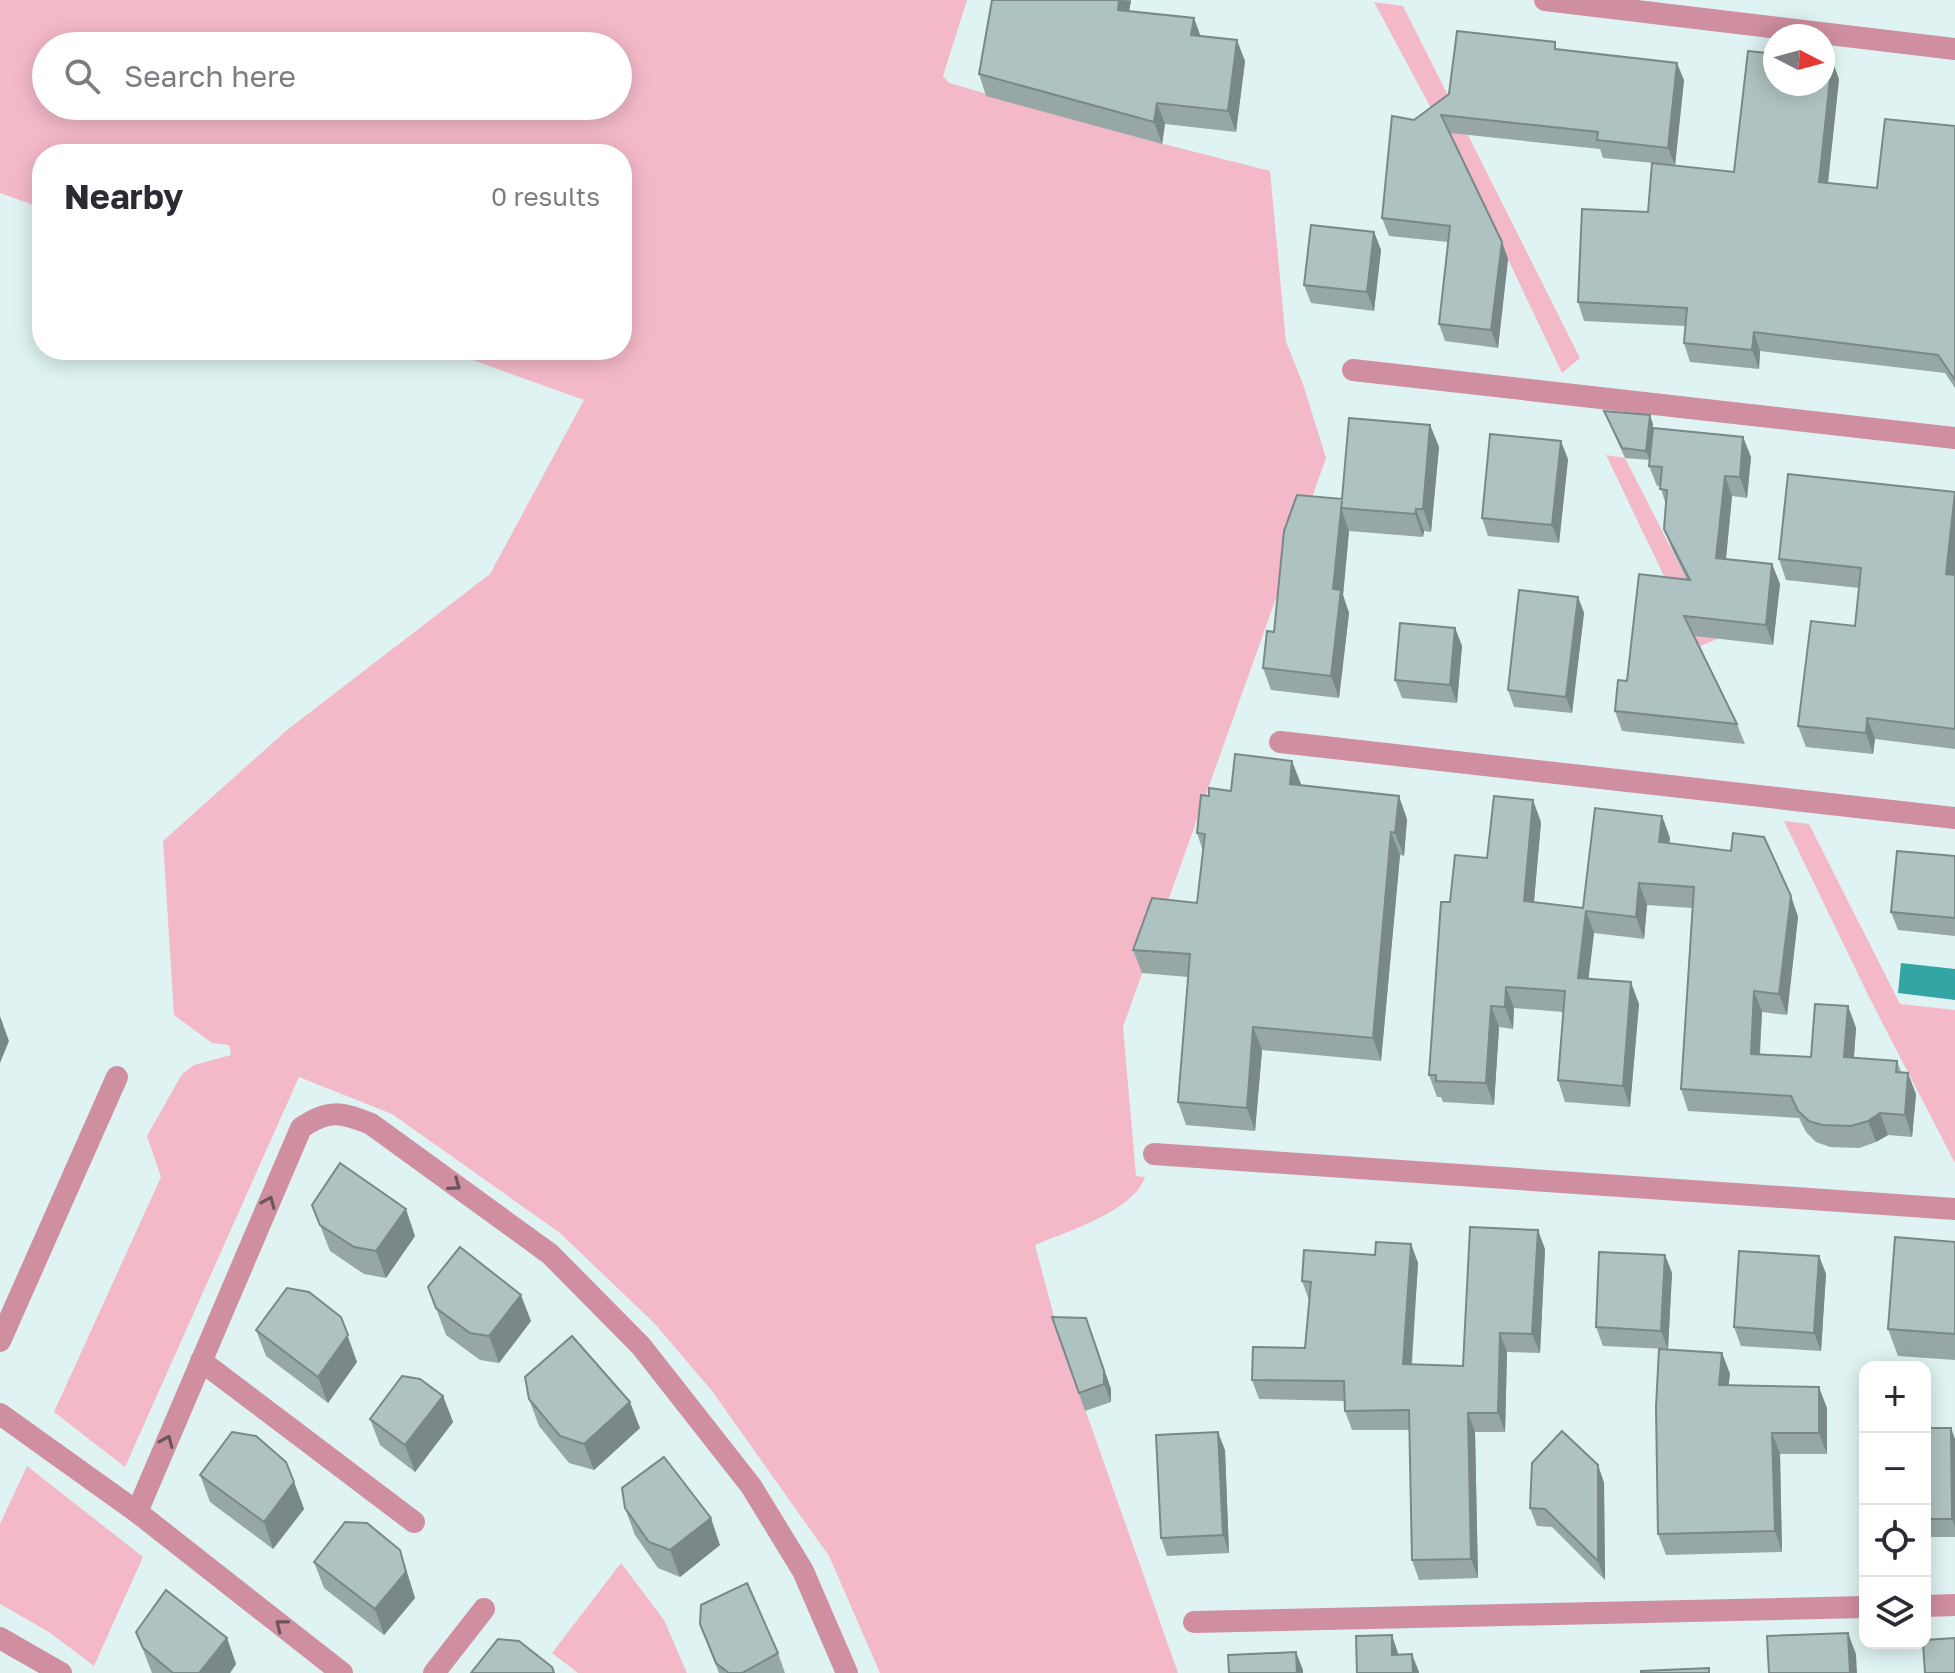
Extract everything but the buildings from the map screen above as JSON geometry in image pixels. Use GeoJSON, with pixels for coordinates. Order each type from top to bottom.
{"type":"FeatureCollection","features":[{"type":"Feature","properties":{"kind":"street"},"geometry":{"type":"LineString","coordinates":[[1545,0],[1955,49]]}},
{"type":"Feature","properties":{"kind":"street"},"geometry":{"type":"LineString","coordinates":[[1353,370],[1955,438]]}},
{"type":"Feature","properties":{"kind":"street"},"geometry":{"type":"LineString","coordinates":[[1280,742],[1955,818]]}},
{"type":"Feature","properties":{"kind":"street"},"geometry":{"type":"LineString","coordinates":[[0,1341],[117,1077]]}},
{"type":"Feature","properties":{"kind":"street"},"geometry":{"type":"LineString","coordinates":[[137,1512],[301,1128],[319,1115],[346,1114],[371,1124],[550,1254],[641,1346],[758,1498],[803,1571],[847,1673]]}},
{"type":"Feature","properties":{"kind":"street"},"geometry":{"type":"LineString","coordinates":[[1154,1154],[1955,1209]]}},
{"type":"Feature","properties":{"kind":"street"},"geometry":{"type":"LineString","coordinates":[[201,1361],[414,1522]]}},
{"type":"Feature","properties":{"kind":"street"},"geometry":{"type":"LineString","coordinates":[[0,1414],[137,1512],[342,1673]]}},
{"type":"Feature","properties":{"kind":"street"},"geometry":{"type":"LineString","coordinates":[[1931,1606],[1955,1605]]}},
{"type":"Feature","properties":{"kind":"street"},"geometry":{"type":"LineString","coordinates":[[1194,1622],[1859,1607]]}},
{"type":"Feature","properties":{"kind":"street"},"geometry":{"type":"LineString","coordinates":[[434,1673],[484,1609]]}},
{"type":"Feature","properties":{"kind":"street"},"geometry":{"type":"LineString","coordinates":[[0,1638],[61,1673]]}},
{"type":"Feature","properties":{"kind":"shaded area"},"geometry":{"type":"Polygon","coordinates":[[[0,0],[967,0],[943,76],[949,83],[1140,138],[1270,171],[1286,342],[1326,458],[1123,1027],[1136,1176],[1145,1177],[1128,1200],[1114,1210],[1035,1245],[1059,1335],[1178,1673],[880,1673],[829,1556],[712,1391],[655,1324],[560,1233],[392,1114],[299,1077],[125,1467],[54,1412],[161,1177],[147,1136],[182,1074],[194,1065],[231,1055],[229,1045],[212,1043],[174,1015],[163,841],[287,730],[490,574],[584,400],[473,360],[632,360],[632,144],[32,144],[32,204],[0,193],[0,0]]]}},
{"type":"Feature","properties":{"kind":"shaded area"},"geometry":{"type":"Polygon","coordinates":[[[1374,2],[1403,6],[1580,358],[1562,373],[1477,194],[1374,2]]]}},
{"type":"Feature","properties":{"kind":"shaded area"},"geometry":{"type":"Polygon","coordinates":[[[1606,455],[1625,458],[1717,639],[1698,647],[1606,455]]]}},
{"type":"Feature","properties":{"kind":"shaded area"},"geometry":{"type":"Polygon","coordinates":[[[1784,821],[1809,824],[1900,1004],[1955,1010],[1955,1163],[1871,1001],[1784,821]]]}},
{"type":"Feature","properties":{"kind":"shaded area"},"geometry":{"type":"Polygon","coordinates":[[[27,1466],[143,1557],[94,1666],[49,1632],[0,1604],[0,1524],[27,1466]]]}},
{"type":"Feature","properties":{"kind":"shaded area"},"geometry":{"type":"Polygon","coordinates":[[[621,1563],[664,1620],[687,1673],[578,1673],[552,1653],[621,1563]]]}},
{"type":"Feature","properties":{"kind":"water"},"geometry":{"type":"Polygon","coordinates":[[[1901,963],[1955,969],[1955,1000],[1898,993],[1901,963]]]}}]}
